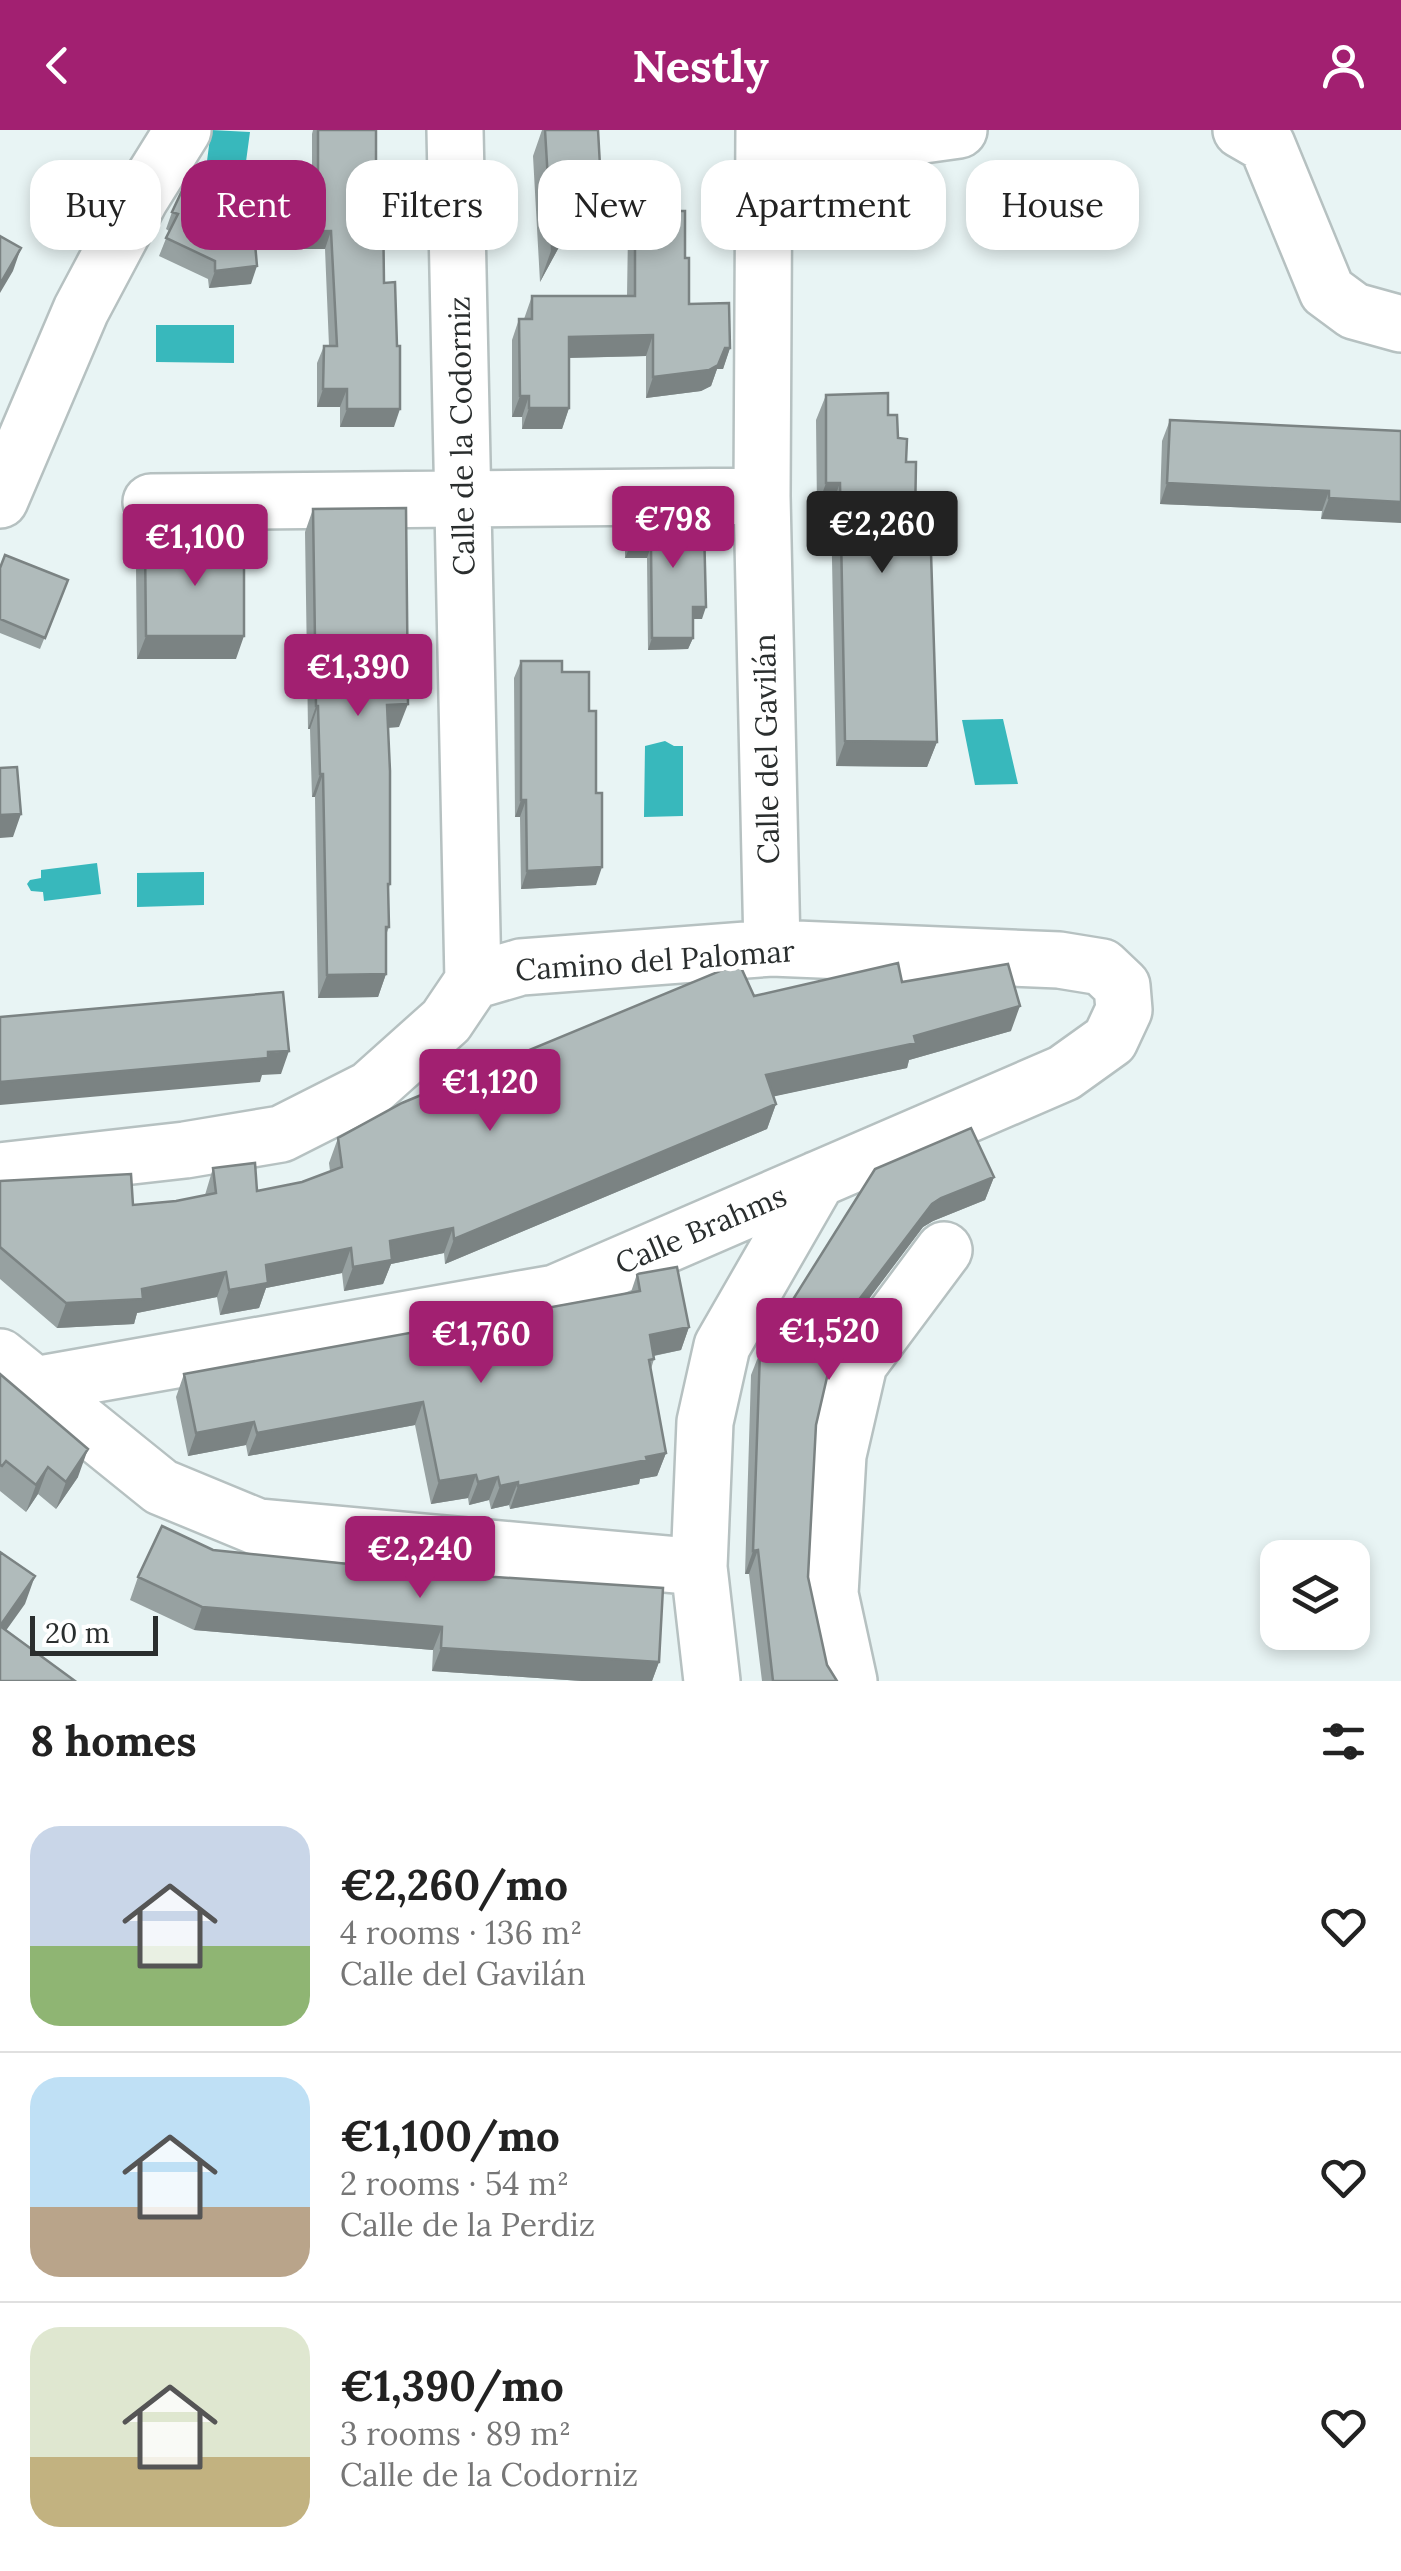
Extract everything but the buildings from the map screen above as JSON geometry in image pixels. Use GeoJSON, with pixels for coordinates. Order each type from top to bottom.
{"type":"FeatureCollection","features":[{"type":"Feature","properties":{"kind":"street"},"geometry":{"type":"LineString","coordinates":[[0,498],[81,310],[140,199],[184,130]]}},
{"type":"Feature","properties":{"kind":"street","name":"Calle de la Codorniz"},"geometry":{"type":"LineString","coordinates":[[456,130],[473,981]]}},
{"type":"Feature","properties":{"kind":"street"},"geometry":{"type":"LineString","coordinates":[[764,144],[959,130]]}},
{"type":"Feature","properties":{"kind":"street"},"geometry":{"type":"LineString","coordinates":[[1241,130],[1267,145],[1327,291],[1354,311],[1401,324]]}},
{"type":"Feature","properties":{"kind":"street","name":"Calle del Gavilán"},"geometry":{"type":"LineString","coordinates":[[764,144],[762,496],[772,948]]}},
{"type":"Feature","properties":{"kind":"street"},"geometry":{"type":"LineString","coordinates":[[152,502],[762,496]]}},
{"type":"Feature","properties":{"kind":"street","name":"Camino del Palomar"},"geometry":{"type":"LineString","coordinates":[[0,1171],[185,1150],[280,1134],[370,1089],[446,1021],[473,981],[521,967],[772,948],[1059,960],[1102,966],[1122,986]]}},
{"type":"Feature","properties":{"kind":"street","name":"Calle Brahms"},"geometry":{"type":"LineString","coordinates":[[17,1371],[555,1293],[1064,1073],[1110,1040],[1124,1010],[1122,986]]}},
{"type":"Feature","properties":{"kind":"street"},"geometry":{"type":"LineString","coordinates":[[712,1681],[699,1567],[705,1422],[722,1346],[818,1179]]}},
{"type":"Feature","properties":{"kind":"street"},"geometry":{"type":"LineString","coordinates":[[849,1681],[830,1594],[838,1456],[859,1364],[944,1250]]}},
{"type":"Feature","properties":{"kind":"street"},"geometry":{"type":"LineString","coordinates":[[17,1371],[161,1487],[258,1527],[699,1567]]}},
{"type":"Feature","properties":{"kind":"water"},"geometry":{"type":"Polygon","coordinates":[[[211,130],[250,132],[246,160],[207,160],[211,130]]]}},
{"type":"Feature","properties":{"kind":"water"},"geometry":{"type":"Polygon","coordinates":[[[156,325],[234,325],[234,363],[156,362],[156,325]]]}},
{"type":"Feature","properties":{"kind":"water"},"geometry":{"type":"Polygon","coordinates":[[[1003,719],[1018,784],[975,785],[962,720],[1003,719]]]}},
{"type":"Feature","properties":{"kind":"water"},"geometry":{"type":"Polygon","coordinates":[[[665,741],[683,746],[683,816],[644,817],[645,746],[665,741]]]}},
{"type":"Feature","properties":{"kind":"water"},"geometry":{"type":"Polygon","coordinates":[[[97,863],[101,894],[44,901],[43,892],[31,891],[27,884],[41,878],[41,870],[97,863]]]}},
{"type":"Feature","properties":{"kind":"water"},"geometry":{"type":"Polygon","coordinates":[[[204,872],[204,905],[137,907],[137,873],[204,872]]]}}]}
